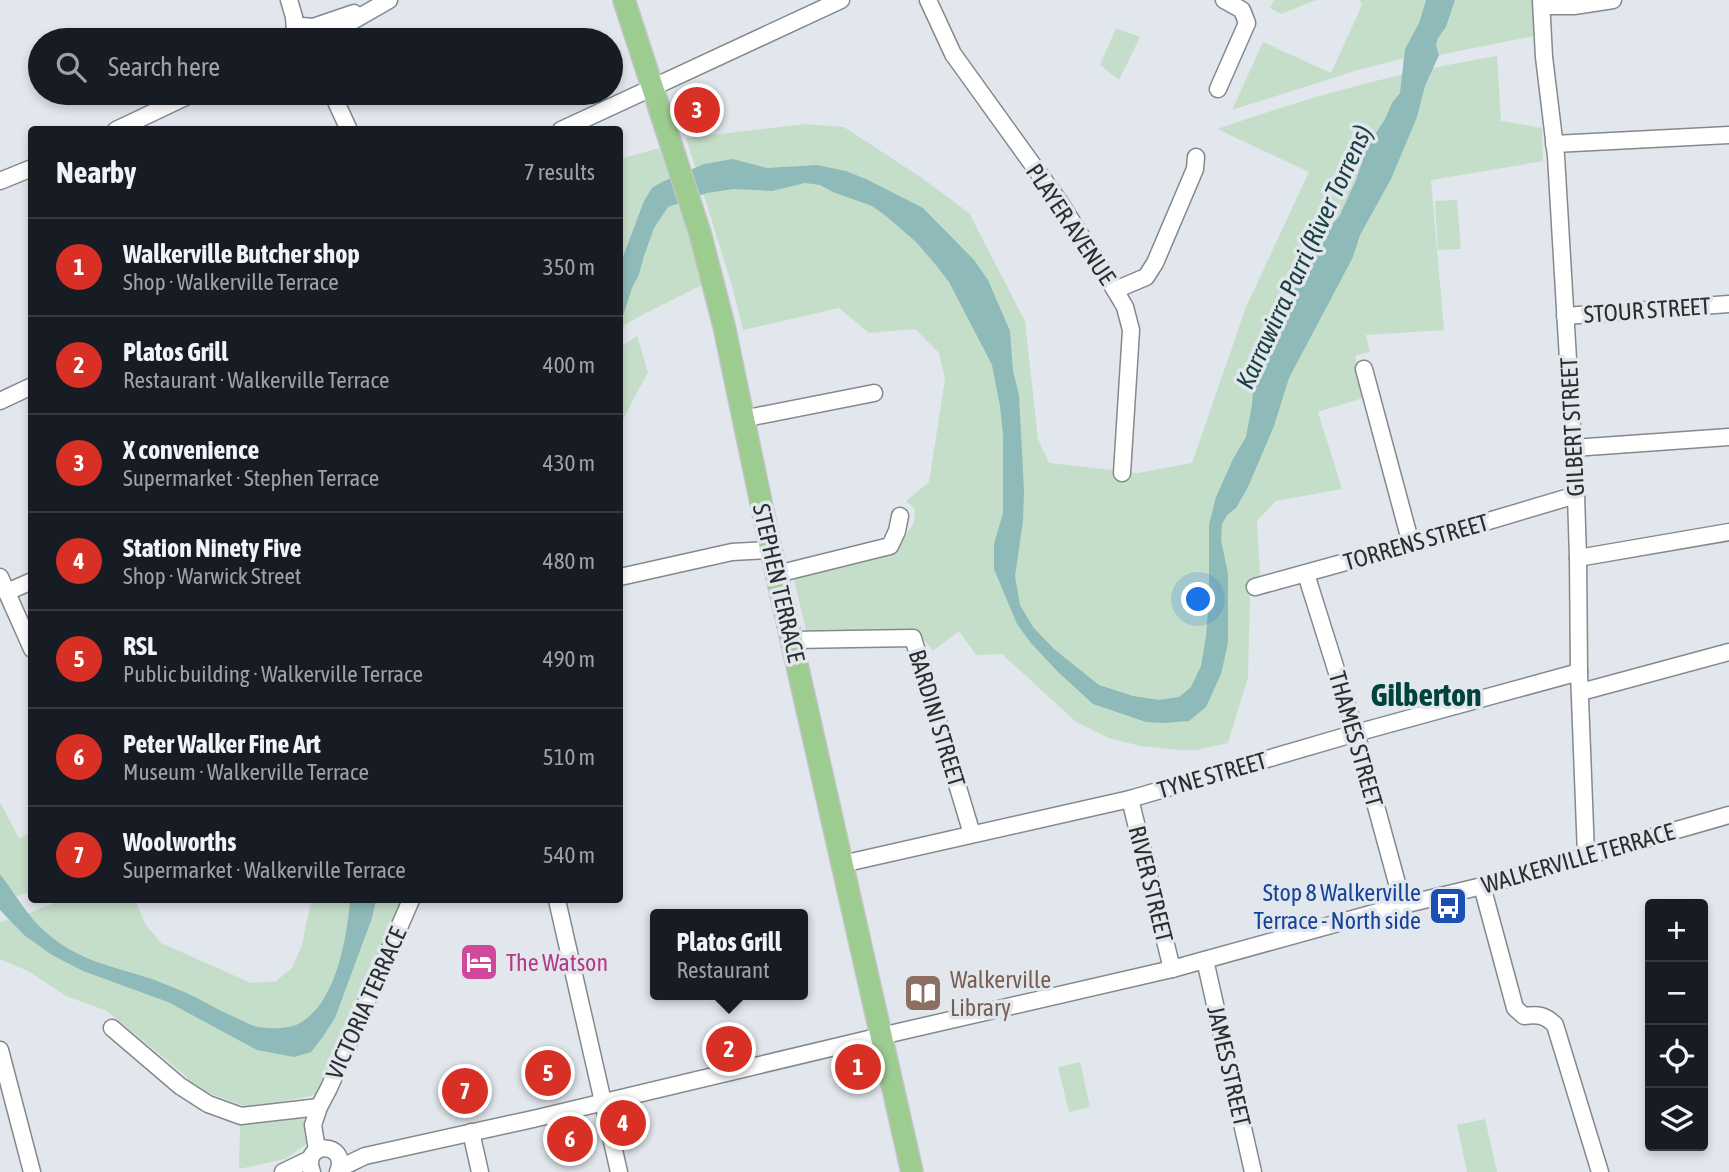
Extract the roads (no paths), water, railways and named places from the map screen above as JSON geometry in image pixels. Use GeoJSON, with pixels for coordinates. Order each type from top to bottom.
{"type":"FeatureCollection","features":[{"type":"Feature","properties":{"kind":"main road","name":"STEPHEN TERRACE"},"geometry":{"type":"LineString","coordinates":[[624,0],[700,233],[724,326],[771,550],[912,1172]]}},
{"type":"Feature","properties":{"kind":"street"},"geometry":{"type":"LineString","coordinates":[[291,0],[301,28]]}},
{"type":"Feature","properties":{"kind":"street"},"geometry":{"type":"LineString","coordinates":[[623,101],[841,0]]}},
{"type":"Feature","properties":{"kind":"street","name":"PLAYER AVENUE"},"geometry":{"type":"LineString","coordinates":[[928,0],[953,54],[1061,204],[1125,307],[1130,330],[1122,473]]}},
{"type":"Feature","properties":{"kind":"street"},"geometry":{"type":"LineString","coordinates":[[1218,89],[1247,23],[1242,10],[1224,0]]}},
{"type":"Feature","properties":{"kind":"street"},"geometry":{"type":"LineString","coordinates":[[1541,3],[1574,6],[1613,0]]}},
{"type":"Feature","properties":{"kind":"street"},"geometry":{"type":"LineString","coordinates":[[316,28],[330,20],[383,3]]}},
{"type":"Feature","properties":{"kind":"street","name":"GILBERT STREET"},"geometry":{"type":"LineString","coordinates":[[1541,3],[1556,156],[1576,495],[1586,855]]}},
{"type":"Feature","properties":{"kind":"street"},"geometry":{"type":"LineString","coordinates":[[124,126],[169,105]]}},
{"type":"Feature","properties":{"kind":"street"},"geometry":{"type":"LineString","coordinates":[[338,105],[347,126]]}},
{"type":"Feature","properties":{"kind":"street"},"geometry":{"type":"LineString","coordinates":[[569,126],[614,105]]}},
{"type":"Feature","properties":{"kind":"street"},"geometry":{"type":"LineString","coordinates":[[1554,144],[1729,135]]}},
{"type":"Feature","properties":{"kind":"street"},"geometry":{"type":"LineString","coordinates":[[1115,290],[1146,277],[1155,263],[1195,169],[1196,157]]}},
{"type":"Feature","properties":{"kind":"street"},"geometry":{"type":"LineString","coordinates":[[0,181],[28,170]]}},
{"type":"Feature","properties":{"kind":"street","name":"STOUR STREET"},"geometry":{"type":"LineString","coordinates":[[1565,316],[1729,304]]}},
{"type":"Feature","properties":{"kind":"street"},"geometry":{"type":"LineString","coordinates":[[1364,369],[1411,544]]}},
{"type":"Feature","properties":{"kind":"street"},"geometry":{"type":"LineString","coordinates":[[0,401],[28,388]]}},
{"type":"Feature","properties":{"kind":"street"},"geometry":{"type":"LineString","coordinates":[[742,419],[874,393]]}},
{"type":"Feature","properties":{"kind":"street"},"geometry":{"type":"LineString","coordinates":[[1573,448],[1729,437]]}},
{"type":"Feature","properties":{"kind":"street","name":"TORRENS STREET"},"geometry":{"type":"LineString","coordinates":[[1255,587],[1576,495]]}},
{"type":"Feature","properties":{"kind":"street"},"geometry":{"type":"LineString","coordinates":[[777,574],[890,546],[900,516]]}},
{"type":"Feature","properties":{"kind":"street"},"geometry":{"type":"LineString","coordinates":[[1578,558],[1729,532]]}},
{"type":"Feature","properties":{"kind":"street"},"geometry":{"type":"LineString","coordinates":[[623,575],[732,552],[771,550]]}},
{"type":"Feature","properties":{"kind":"street","name":"THAMES STREET"},"geometry":{"type":"LineString","coordinates":[[1306,574],[1356,733],[1403,905]]}},
{"type":"Feature","properties":{"kind":"street"},"geometry":{"type":"LineString","coordinates":[[28,582],[3,585],[28,640]]}},
{"type":"Feature","properties":{"kind":"street","name":"BARDINI STREET"},"geometry":{"type":"LineString","coordinates":[[792,640],[913,638],[972,834]]}},
{"type":"Feature","properties":{"kind":"street"},"geometry":{"type":"LineString","coordinates":[[1581,692],[1729,652]]}},
{"type":"Feature","properties":{"kind":"street","name":"TYNE STREET"},"geometry":{"type":"LineString","coordinates":[[842,864],[1130,799],[1579,672]]}},
{"type":"Feature","properties":{"kind":"street","name":"RIVER STREET"},"geometry":{"type":"LineString","coordinates":[[1130,799],[1172,969]]}},
{"type":"Feature","properties":{"kind":"street","name":"WALKERVILLE TERRACE"},"geometry":{"type":"LineString","coordinates":[[283,1172],[326,1160],[365,1156],[533,1119],[881,1035],[1172,969],[1482,886],[1729,815]]}},
{"type":"Feature","properties":{"kind":"street"},"geometry":{"type":"LineString","coordinates":[[1482,886],[1515,1008],[1524,1016],[1546,1016],[1555,1025],[1600,1172]]}},
{"type":"Feature","properties":{"kind":"street","name":"VICTORIA TERRACE"},"geometry":{"type":"LineString","coordinates":[[326,1160],[313,1125],[410,903]]}},
{"type":"Feature","properties":{"kind":"street"},"geometry":{"type":"LineString","coordinates":[[558,903],[620,1172]]}},
{"type":"Feature","properties":{"kind":"street","name":"JAMES STREET"},"geometry":{"type":"LineString","coordinates":[[1205,960],[1253,1172]]}},
{"type":"Feature","properties":{"kind":"street","name":"VICTORIA TERRACE"},"geometry":{"type":"LineString","coordinates":[[111,1028],[180,1086],[208,1104],[241,1116],[319,1107]]}},
{"type":"Feature","properties":{"kind":"street"},"geometry":{"type":"LineString","coordinates":[[0,1053],[32,1172]]}},
{"type":"Feature","properties":{"kind":"street"},"geometry":{"type":"LineString","coordinates":[[471,1132],[480,1172]]}},
{"type":"Feature","properties":{"kind":"water"},"geometry":{"type":"Polygon","coordinates":[[[1426,0],[1455,0],[1446,27],[1438,38],[1436,45],[1439,55],[1425,86],[1417,117],[1391,179],[1289,378],[1274,426],[1248,487],[1236,508],[1227,515],[1222,524],[1221,540],[1228,574],[1228,643],[1221,674],[1206,707],[1189,721],[1146,722],[1093,704],[1058,672],[1017,624],[994,569],[994,544],[1003,513],[1003,436],[992,365],[949,282],[916,242],[886,216],[872,206],[820,185],[805,183],[772,191],[733,189],[707,193],[668,207],[654,228],[623,316],[623,257],[644,201],[652,188],[704,164],[733,159],[767,168],[817,165],[846,171],[923,208],[974,260],[988,280],[1010,331],[1013,371],[1019,395],[1024,491],[1023,521],[1015,576],[1020,605],[1033,627],[1054,649],[1099,685],[1133,696],[1159,700],[1179,697],[1191,687],[1201,666],[1209,599],[1209,525],[1216,497],[1246,437],[1254,379],[1288,301],[1325,231],[1339,217],[1367,147],[1400,93],[1405,49],[1419,23],[1426,0]]]}},
{"type":"Feature","properties":{"kind":"water"},"geometry":{"type":"Polygon","coordinates":[[[0,874],[38,925],[64,946],[92,960],[182,991],[251,1025],[268,1028],[296,1025],[312,1014],[323,1001],[337,968],[350,903],[375,903],[335,1018],[311,1052],[294,1057],[257,1050],[168,1002],[83,971],[52,955],[24,935],[0,910],[0,874]]]}},
{"type":"Feature","properties":{"kind":"place","name":"X convenience"},"geometry":{"type":"Point","coordinates":[697,110]}},
{"type":"Feature","properties":{"kind":"place","name":"Stop 8 Walkerville Terrace - North side"},"geometry":{"type":"Point","coordinates":[1448,906]}},
{"type":"Feature","properties":{"kind":"place","name":"The Watson"},"geometry":{"type":"Point","coordinates":[479,962]}},
{"type":"Feature","properties":{"kind":"place","name":"Walkerville Library"},"geometry":{"type":"Point","coordinates":[923,993]}},
{"type":"Feature","properties":{"kind":"place","name":"Platos Grill"},"geometry":{"type":"Point","coordinates":[729,1049]}},
{"type":"Feature","properties":{"kind":"place","name":"Walkerville Butcher shop"},"geometry":{"type":"Point","coordinates":[858,1067]}},
{"type":"Feature","properties":{"kind":"place","name":"RSL"},"geometry":{"type":"Point","coordinates":[548,1073]}},
{"type":"Feature","properties":{"kind":"place","name":"Woolworths"},"geometry":{"type":"Point","coordinates":[465,1091]}},
{"type":"Feature","properties":{"kind":"place","name":"Station Ninety Five"},"geometry":{"type":"Point","coordinates":[623,1123]}},
{"type":"Feature","properties":{"kind":"place","name":"Peter Walker Fine Art"},"geometry":{"type":"Point","coordinates":[570,1139]}},
{"type":"Feature","properties":{"kind":"district","name":"Gilberton"},"geometry":{"type":"Point","coordinates":[1426,694]}},
{"type":"Feature","properties":{"kind":"water label","name":"Karrawirra Parri (River Torrens)"},"geometry":{"type":"Point","coordinates":[1304,257]}}]}
